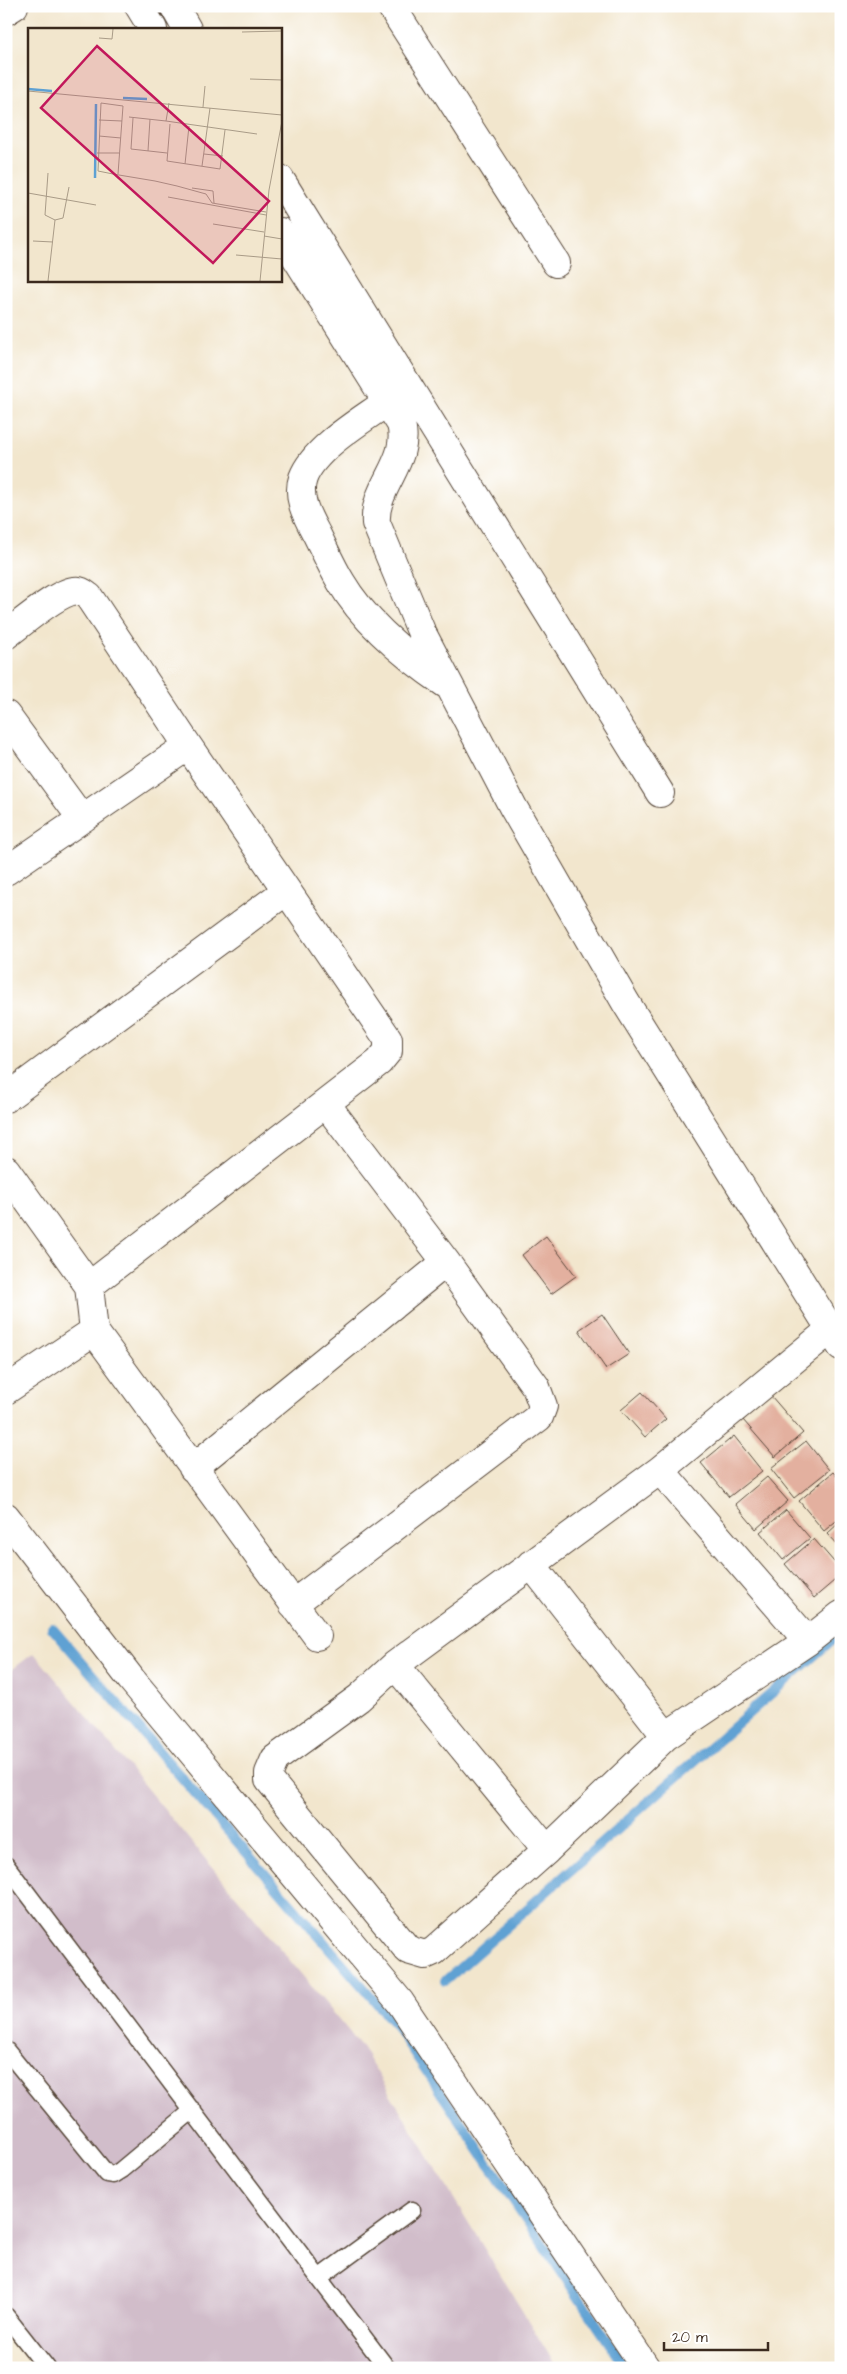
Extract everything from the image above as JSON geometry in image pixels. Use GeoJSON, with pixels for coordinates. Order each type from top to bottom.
{"type":"FeatureCollection","features":[{"type":"Feature","properties":{"kind":"street"},"geometry":{"type":"LineString","coordinates":[[6,12],[14,6]]}},
{"type":"Feature","properties":{"kind":"street"},"geometry":{"type":"LineString","coordinates":[[138,6],[152,28]]}},
{"type":"Feature","properties":{"kind":"street"},"geometry":{"type":"LineString","coordinates":[[174,6],[187,28]]}},
{"type":"Feature","properties":{"kind":"street"},"geometry":{"type":"LineString","coordinates":[[391,6],[556,263]]}},
{"type":"Feature","properties":{"kind":"street"},"geometry":{"type":"LineString","coordinates":[[281,181],[660,793]]}},
{"type":"Feature","properties":{"kind":"street"},"geometry":{"type":"LineString","coordinates":[[281,234],[401,424],[404,441],[401,454],[379,497],[375,512],[376,523],[421,631],[513,807],[626,1003],[835,1338],[660,1470],[395,1665],[359,1698],[275,1759],[269,1773],[269,1780],[408,1950],[416,1954],[425,1955],[434,1951],[547,1850],[666,1736],[808,1641],[841,1615]]}},
{"type":"Feature","properties":{"kind":"street"},"geometry":{"type":"LineString","coordinates":[[386,402],[320,453],[309,466],[303,479],[302,495],[304,510],[342,584],[373,622],[406,657],[450,686]]}},
{"type":"Feature","properties":{"kind":"street"},"geometry":{"type":"LineString","coordinates":[[6,634],[59,596],[70,591],[79,590],[89,597],[286,891],[388,1039],[388,1051],[379,1062],[89,1286]]}},
{"type":"Feature","properties":{"kind":"street"},"geometry":{"type":"LineString","coordinates":[[6,714],[82,819]]}},
{"type":"Feature","properties":{"kind":"street"},"geometry":{"type":"LineString","coordinates":[[6,871],[188,746]]}},
{"type":"Feature","properties":{"kind":"street"},"geometry":{"type":"LineString","coordinates":[[6,1098],[286,891]]}},
{"type":"Feature","properties":{"kind":"street"},"geometry":{"type":"LineString","coordinates":[[293,1604],[539,1417],[543,1406],[536,1387],[446,1262],[326,1104]]}},
{"type":"Feature","properties":{"kind":"street"},"geometry":{"type":"LineString","coordinates":[[6,1170],[89,1286],[94,1331],[317,1636]]}},
{"type":"Feature","properties":{"kind":"street"},"geometry":{"type":"LineString","coordinates":[[194,1468],[446,1262]]}},
{"type":"Feature","properties":{"kind":"street"},"geometry":{"type":"LineString","coordinates":[[6,1390],[94,1331]]}},
{"type":"Feature","properties":{"kind":"street"},"geometry":{"type":"LineString","coordinates":[[660,1470],[808,1641]]}},
{"type":"Feature","properties":{"kind":"street"},"geometry":{"type":"LineString","coordinates":[[6,1517],[131,1679],[400,2002],[646,2368]]}},
{"type":"Feature","properties":{"kind":"street"},"geometry":{"type":"LineString","coordinates":[[530,1564],[666,1736]]}},
{"type":"Feature","properties":{"kind":"street"},"geometry":{"type":"LineString","coordinates":[[395,1665],[547,1850]]}},
{"type":"Feature","properties":{"kind":"lane"},"geometry":{"type":"LineString","coordinates":[[6,1865],[320,2277],[387,2368]]}},
{"type":"Feature","properties":{"kind":"lane"},"geometry":{"type":"LineString","coordinates":[[6,2050],[107,2174],[113,2174],[121,2170],[193,2110]]}},
{"type":"Feature","properties":{"kind":"lane"},"geometry":{"type":"LineString","coordinates":[[320,2277],[412,2210]]}},
{"type":"Feature","properties":{"kind":"lane"},"geometry":{"type":"LineString","coordinates":[[6,2316],[47,2368]]}},
{"type":"Feature","properties":{"kind":"shaded area"},"geometry":{"type":"Polygon","coordinates":[[[34,1653],[361,2046],[557,2368],[37,2368],[6,2329],[6,1674],[34,1653]]]}},
{"type":"Feature","properties":{"kind":"building"},"geometry":{"type":"Polygon","coordinates":[[[546,1236],[576,1276],[551,1294],[522,1255],[546,1236]]]}},
{"type":"Feature","properties":{"kind":"building"},"geometry":{"type":"Polygon","coordinates":[[[602,1314],[629,1354],[606,1369],[579,1330],[602,1314]]]}},
{"type":"Feature","properties":{"kind":"building"},"geometry":{"type":"Polygon","coordinates":[[[642,1392],[666,1419],[645,1437],[621,1410],[642,1392]]]}},
{"type":"Feature","properties":{"kind":"building"},"geometry":{"type":"Polygon","coordinates":[[[771,1396],[803,1433],[775,1457],[743,1420],[771,1396]]]}},
{"type":"Feature","properties":{"kind":"building"},"geometry":{"type":"Polygon","coordinates":[[[734,1436],[762,1471],[729,1497],[701,1463],[734,1436]]]}},
{"type":"Feature","properties":{"kind":"building"},"geometry":{"type":"Polygon","coordinates":[[[806,1441],[829,1470],[794,1498],[771,1469],[806,1441]]]}},
{"type":"Feature","properties":{"kind":"building"},"geometry":{"type":"Polygon","coordinates":[[[833,1472],[841,1481],[841,1517],[824,1531],[799,1501],[833,1472]]]}},
{"type":"Feature","properties":{"kind":"building"},"geometry":{"type":"Polygon","coordinates":[[[767,1477],[788,1501],[756,1529],[735,1504],[767,1477]]]}},
{"type":"Feature","properties":{"kind":"building"},"geometry":{"type":"Polygon","coordinates":[[[786,1510],[810,1538],[783,1560],[760,1532],[786,1510]]]}},
{"type":"Feature","properties":{"kind":"building"},"geometry":{"type":"Polygon","coordinates":[[[841,1521],[841,1549],[827,1534],[841,1521]]]}},
{"type":"Feature","properties":{"kind":"building"},"geometry":{"type":"Polygon","coordinates":[[[814,1539],[841,1570],[841,1575],[814,1598],[785,1564],[814,1539]]]}},
{"type":"Feature","properties":{"kind":"waterway"},"geometry":{"type":"LineString","coordinates":[[52,1628],[394,2023],[626,2368]]}},
{"type":"Feature","properties":{"kind":"waterway"},"geometry":{"type":"LineString","coordinates":[[445,1981],[841,1632]]}}]}
